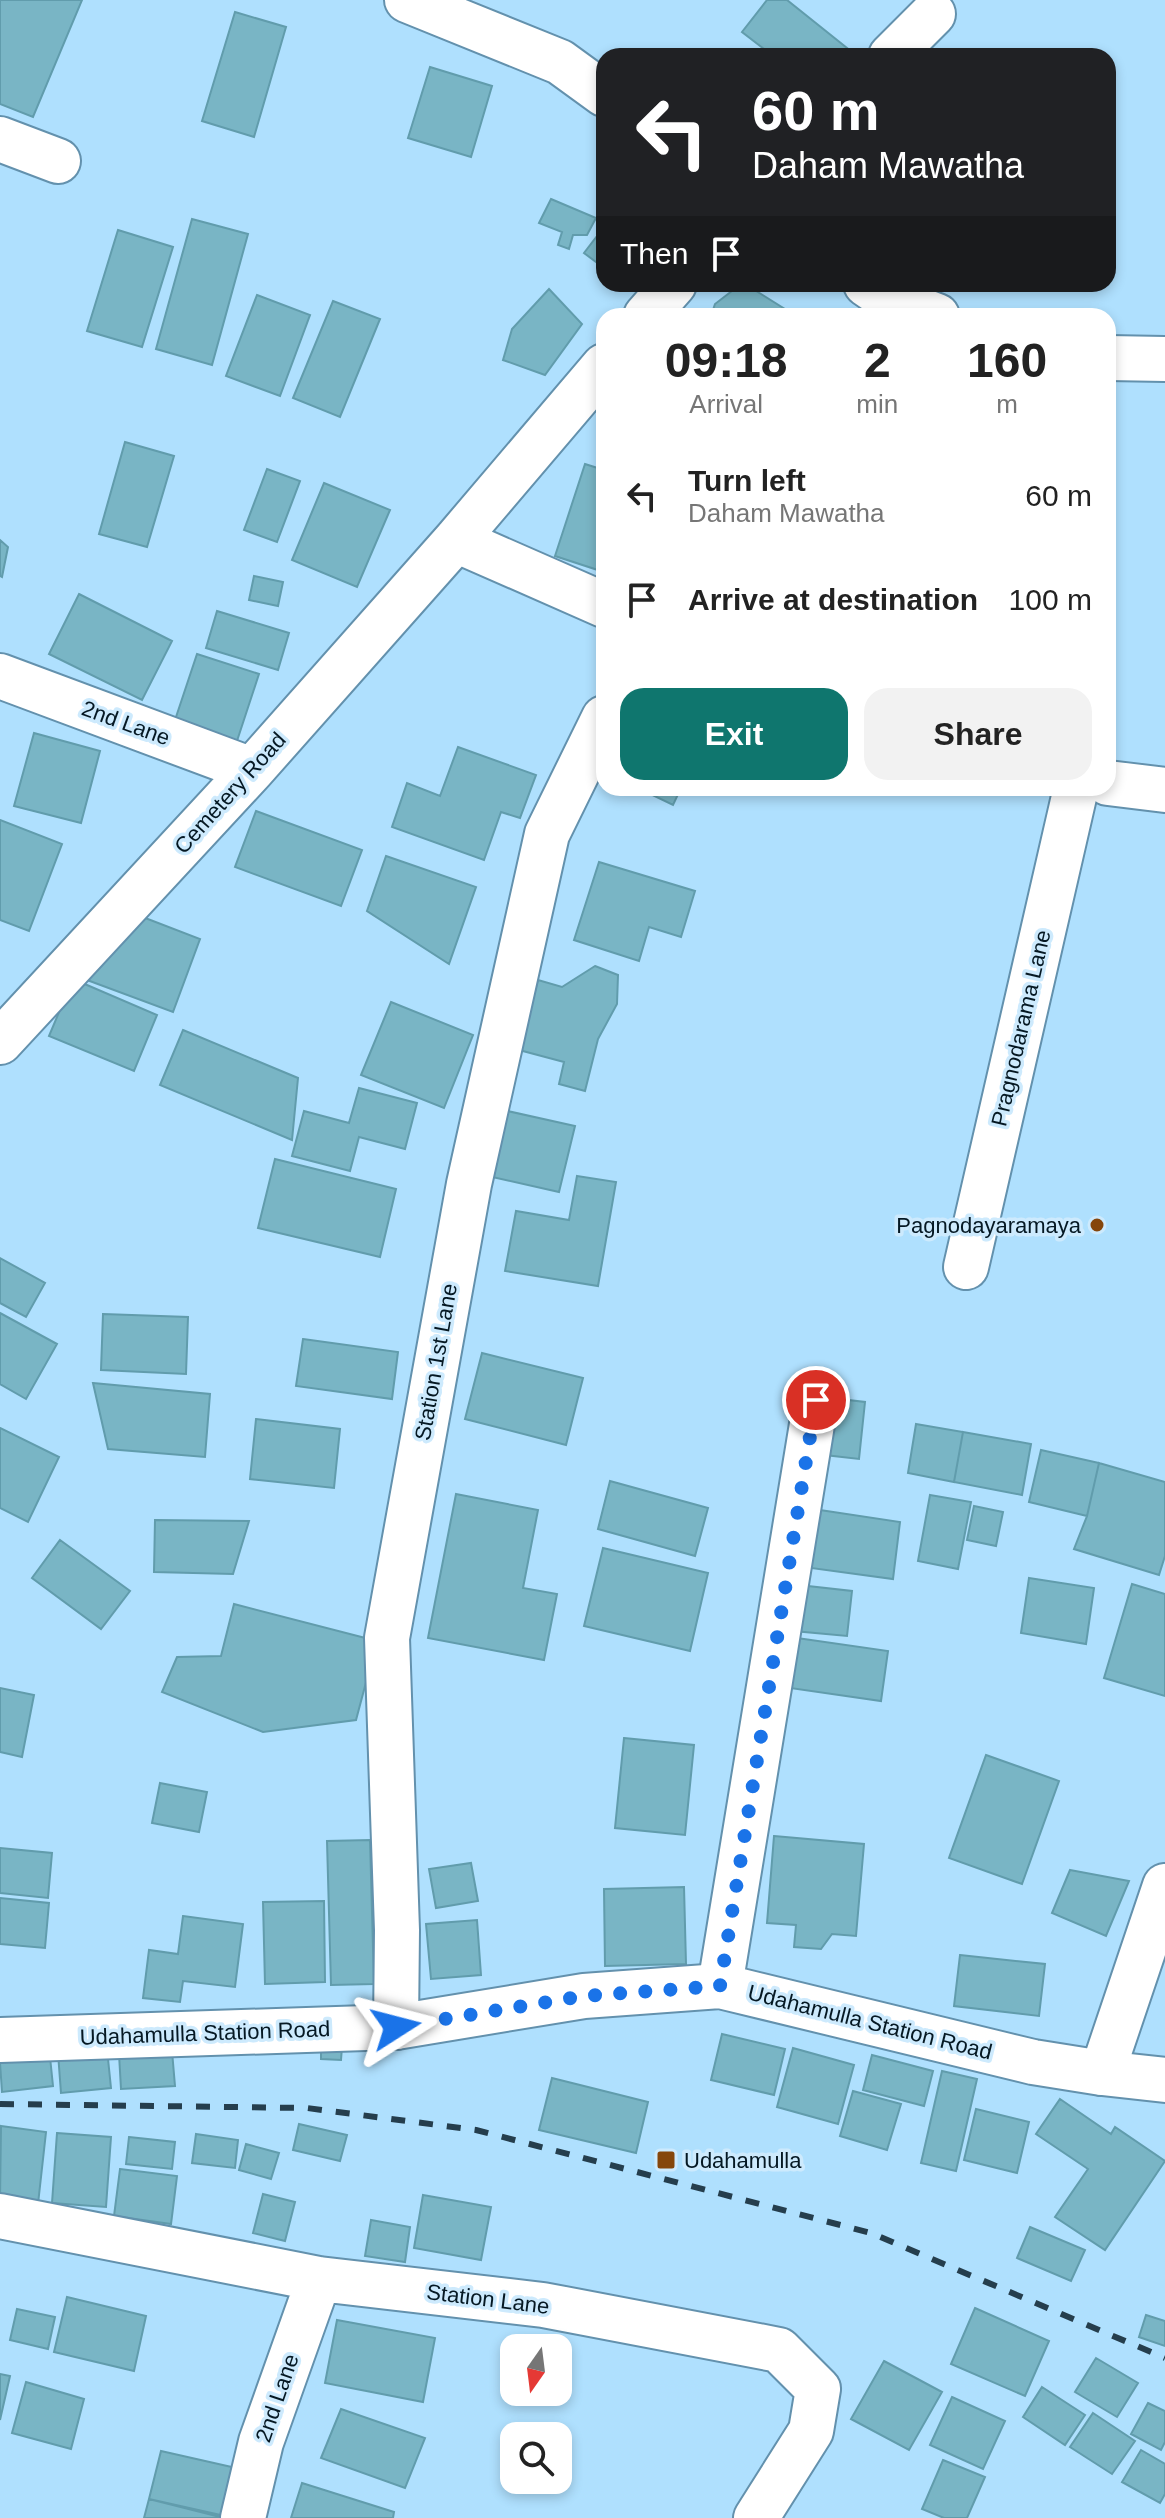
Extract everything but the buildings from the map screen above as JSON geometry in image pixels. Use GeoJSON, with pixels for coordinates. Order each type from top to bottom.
{"type":"FeatureCollection","features":[{"type":"Feature","properties":{"kind":"street"},"geometry":{"type":"LineString","coordinates":[[407,0],[560,62],[596,88]]}},
{"type":"Feature","properties":{"kind":"street"},"geometry":{"type":"LineString","coordinates":[[899,48],[933,14]]}},
{"type":"Feature","properties":{"kind":"street"},"geometry":{"type":"LineString","coordinates":[[0,139],[58,161]]}},
{"type":"Feature","properties":{"kind":"street"},"geometry":{"type":"LineString","coordinates":[[653,308],[667,292]]}},
{"type":"Feature","properties":{"kind":"street"},"geometry":{"type":"LineString","coordinates":[[878,292],[916,308]]}},
{"type":"Feature","properties":{"kind":"street"},"geometry":{"type":"LineString","coordinates":[[1116,358],[1165,359]]}},
{"type":"Feature","properties":{"kind":"street","name":"Cemetery Road"},"geometry":{"type":"LineString","coordinates":[[0,1042],[252,770],[456,540],[596,375]]}},
{"type":"Feature","properties":{"kind":"street"},"geometry":{"type":"LineString","coordinates":[[456,540],[596,601]]}},
{"type":"Feature","properties":{"kind":"street","name":"2nd Lane"},"geometry":{"type":"LineString","coordinates":[[0,676],[252,770]]}},
{"type":"Feature","properties":{"kind":"street","name":"Station 1st Lane"},"geometry":{"type":"LineString","coordinates":[[396,2027],[397,1930],[387,1638],[469,1184],[547,834],[596,734]]}},
{"type":"Feature","properties":{"kind":"street"},"geometry":{"type":"LineString","coordinates":[[1116,784],[1165,790]]}},
{"type":"Feature","properties":{"kind":"street","name":"Pragnodarama Lane"},"geometry":{"type":"LineString","coordinates":[[966,1267],[1074,796]]}},
{"type":"Feature","properties":{"kind":"street"},"geometry":{"type":"LineString","coordinates":[[720,1986],[816,1400]]}},
{"type":"Feature","properties":{"kind":"street"},"geometry":{"type":"LineString","coordinates":[[1102,2073],[1165,1886]]}},
{"type":"Feature","properties":{"kind":"street","name":"Udahamulla Station Road"},"geometry":{"type":"LineString","coordinates":[[0,2040],[396,2027],[584,1996],[720,1986],[1033,2062],[1165,2080]]}},
{"type":"Feature","properties":{"kind":"street","name":"Station Lane"},"geometry":{"type":"LineString","coordinates":[[0,2216],[319,2279],[543,2305],[779,2350],[818,2389],[811,2431],[756,2518]]}},
{"type":"Feature","properties":{"kind":"street","name":"2nd Lane"},"geometry":{"type":"LineString","coordinates":[[243,2518],[261,2442],[319,2279]]}},
{"type":"Feature","properties":{"kind":"railway"},"geometry":{"type":"LineString","coordinates":[[0,2104],[307,2108],[476,2130],[871,2233],[1165,2358]]}},
{"type":"Feature","properties":{"kind":"place","name":"Pagnodayaramaya"},"geometry":{"type":"Point","coordinates":[1097,1225]}},
{"type":"Feature","properties":{"kind":"place","name":"Udahamulla"},"geometry":{"type":"Point","coordinates":[666,2160]}},
{"type":"Feature","properties":{"kind":"route"},"geometry":{"type":"LineString","coordinates":[[396,2027],[584,1996],[720,1986],[816,1400]]}}]}
